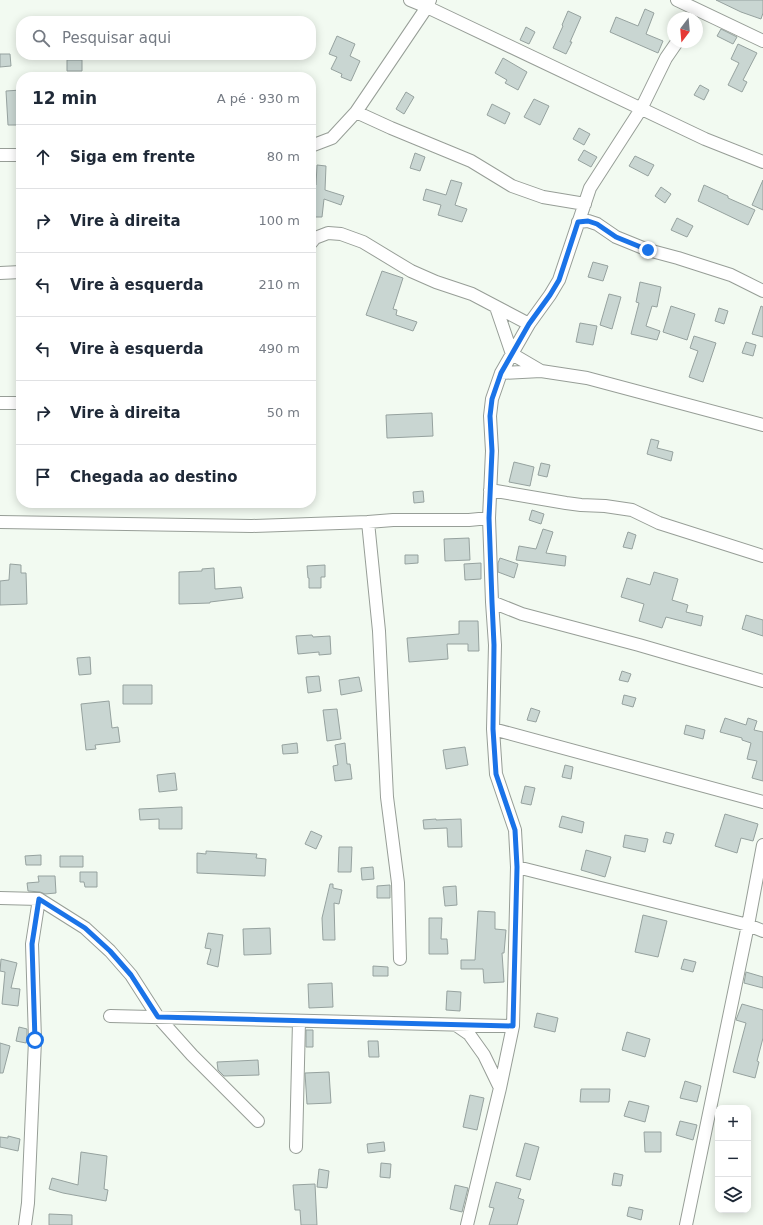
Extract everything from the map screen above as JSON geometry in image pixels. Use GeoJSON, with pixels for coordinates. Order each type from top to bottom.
{"type":"FeatureCollection","features":[{"type":"Feature","properties":{"kind":"street"},"geometry":{"type":"LineString","coordinates":[[410,0],[429,3],[641,109],[705,139],[763,162]]}},
{"type":"Feature","properties":{"kind":"street"},"geometry":{"type":"LineString","coordinates":[[678,0],[694,12]]}},
{"type":"Feature","properties":{"kind":"street"},"geometry":{"type":"LineString","coordinates":[[316,145],[332,138],[356,112],[429,3]]}},
{"type":"Feature","properties":{"kind":"street"},"geometry":{"type":"LineString","coordinates":[[703,18],[763,41]]}},
{"type":"Feature","properties":{"kind":"street"},"geometry":{"type":"LineString","coordinates":[[467,1225],[500,1088],[513,1026],[517,867],[515,830],[496,774],[493,729],[494,645],[489,518],[492,451],[490,416],[492,399],[501,373],[529,324],[559,280],[590,188],[641,109],[666,58],[673,48]]}},
{"type":"Feature","properties":{"kind":"street"},"geometry":{"type":"LineString","coordinates":[[356,112],[471,161],[512,186],[543,197],[585,204]]}},
{"type":"Feature","properties":{"kind":"street"},"geometry":{"type":"LineString","coordinates":[[0,156],[16,155]]}},
{"type":"Feature","properties":{"kind":"street"},"geometry":{"type":"LineString","coordinates":[[578,222],[588,221],[597,224],[616,237],[648,250],[731,275],[763,291]]}},
{"type":"Feature","properties":{"kind":"street"},"geometry":{"type":"LineString","coordinates":[[316,238],[328,233],[341,234],[363,242],[411,271],[436,282],[472,294],[529,324]]}},
{"type":"Feature","properties":{"kind":"street"},"geometry":{"type":"LineString","coordinates":[[0,273],[16,272]]}},
{"type":"Feature","properties":{"kind":"street"},"geometry":{"type":"LineString","coordinates":[[496,307],[512,354],[541,371]]}},
{"type":"Feature","properties":{"kind":"street"},"geometry":{"type":"LineString","coordinates":[[501,373],[541,371],[587,378],[763,425]]}},
{"type":"Feature","properties":{"kind":"street"},"geometry":{"type":"LineString","coordinates":[[0,403],[16,404]]}},
{"type":"Feature","properties":{"kind":"street"},"geometry":{"type":"LineString","coordinates":[[490,490],[566,504],[605,506],[632,510],[659,523],[763,556]]}},
{"type":"Feature","properties":{"kind":"street"},"geometry":{"type":"LineString","coordinates":[[0,522],[252,526],[393,520],[469,520],[489,518]]}},
{"type":"Feature","properties":{"kind":"street"},"geometry":{"type":"LineString","coordinates":[[368,522],[379,631],[387,797],[398,883],[400,958]]}},
{"type":"Feature","properties":{"kind":"street"},"geometry":{"type":"LineString","coordinates":[[492,602],[522,614],[639,645],[763,681]]}},
{"type":"Feature","properties":{"kind":"street"},"geometry":{"type":"LineString","coordinates":[[493,729],[763,802]]}},
{"type":"Feature","properties":{"kind":"street"},"geometry":{"type":"LineString","coordinates":[[686,1225],[763,845]]}},
{"type":"Feature","properties":{"kind":"street"},"geometry":{"type":"LineString","coordinates":[[517,867],[748,925],[763,931]]}},
{"type":"Feature","properties":{"kind":"street"},"geometry":{"type":"LineString","coordinates":[[0,898],[39,899],[85,928],[110,951],[131,975],[158,1017],[192,1055],[258,1121]]}},
{"type":"Feature","properties":{"kind":"street"},"geometry":{"type":"LineString","coordinates":[[25,1225],[28,1203],[35,1040],[32,944],[39,899]]}},
{"type":"Feature","properties":{"kind":"street"},"geometry":{"type":"LineString","coordinates":[[110,1016],[513,1026]]}},
{"type":"Feature","properties":{"kind":"street"},"geometry":{"type":"LineString","coordinates":[[296,1147],[299,1021]]}},
{"type":"Feature","properties":{"kind":"street"},"geometry":{"type":"LineString","coordinates":[[456,1024],[469,1034],[484,1055],[500,1088]]}},
{"type":"Feature","properties":{"kind":"building"},"geometry":{"type":"Polygon","coordinates":[[[716,0],[763,0],[763,13],[761,19],[741,12],[716,0]]]}},
{"type":"Feature","properties":{"kind":"building"},"geometry":{"type":"Polygon","coordinates":[[[645,9],[654,13],[646,34],[663,41],[658,53],[610,32],[616,17],[638,26],[645,9]]]}},
{"type":"Feature","properties":{"kind":"building"},"geometry":{"type":"Polygon","coordinates":[[[568,11],[581,17],[566,54],[553,48],[568,11]]]}},
{"type":"Feature","properties":{"kind":"building"},"geometry":{"type":"Polygon","coordinates":[[[526,27],[535,32],[529,44],[520,40],[526,27]]]}},
{"type":"Feature","properties":{"kind":"building"},"geometry":{"type":"Polygon","coordinates":[[[721,29],[737,37],[733,44],[717,36],[721,29]]]}},
{"type":"Feature","properties":{"kind":"building"},"geometry":{"type":"Polygon","coordinates":[[[337,36],[355,44],[350,56],[360,61],[351,81],[341,77],[342,74],[331,69],[337,57],[329,54],[337,36]]]}},
{"type":"Feature","properties":{"kind":"building"},"geometry":{"type":"Polygon","coordinates":[[[738,44],[757,53],[743,80],[747,82],[742,92],[728,85],[739,63],[731,59],[738,44]]]}},
{"type":"Feature","properties":{"kind":"building"},"geometry":{"type":"Polygon","coordinates":[[[0,54],[10,54],[11,66],[0,67],[0,54]]]}},
{"type":"Feature","properties":{"kind":"building"},"geometry":{"type":"Polygon","coordinates":[[[503,58],[527,72],[518,90],[505,83],[507,80],[495,73],[503,58]]]}},
{"type":"Feature","properties":{"kind":"building"},"geometry":{"type":"Polygon","coordinates":[[[67,60],[82,60],[82,71],[67,71],[67,60]]]}},
{"type":"Feature","properties":{"kind":"building"},"geometry":{"type":"Polygon","coordinates":[[[700,85],[709,90],[704,100],[694,95],[700,85]]]}},
{"type":"Feature","properties":{"kind":"building"},"geometry":{"type":"Polygon","coordinates":[[[16,90],[16,125],[8,125],[6,91],[16,90]]]}},
{"type":"Feature","properties":{"kind":"building"},"geometry":{"type":"Polygon","coordinates":[[[406,92],[414,97],[404,114],[396,109],[406,92]]]}},
{"type":"Feature","properties":{"kind":"building"},"geometry":{"type":"Polygon","coordinates":[[[534,99],[549,106],[540,125],[524,117],[534,99]]]}},
{"type":"Feature","properties":{"kind":"building"},"geometry":{"type":"Polygon","coordinates":[[[492,104],[510,113],[505,124],[487,115],[492,104]]]}},
{"type":"Feature","properties":{"kind":"building"},"geometry":{"type":"Polygon","coordinates":[[[579,128],[590,134],[584,145],[573,139],[579,128]]]}},
{"type":"Feature","properties":{"kind":"building"},"geometry":{"type":"Polygon","coordinates":[[[584,150],[597,157],[591,167],[578,160],[584,150]]]}},
{"type":"Feature","properties":{"kind":"building"},"geometry":{"type":"Polygon","coordinates":[[[415,153],[425,157],[420,171],[410,168],[415,153]]]}},
{"type":"Feature","properties":{"kind":"building"},"geometry":{"type":"Polygon","coordinates":[[[635,156],[654,165],[648,176],[629,166],[635,156]]]}},
{"type":"Feature","properties":{"kind":"building"},"geometry":{"type":"Polygon","coordinates":[[[317,165],[326,166],[325,190],[344,196],[341,205],[324,199],[322,217],[316,217],[317,165]]]}},
{"type":"Feature","properties":{"kind":"building"},"geometry":{"type":"Polygon","coordinates":[[[451,180],[462,183],[455,205],[467,209],[462,222],[438,215],[441,205],[423,200],[426,189],[446,195],[451,180]]]}},
{"type":"Feature","properties":{"kind":"building"},"geometry":{"type":"Polygon","coordinates":[[[763,180],[763,210],[752,205],[763,180]]]}},
{"type":"Feature","properties":{"kind":"building"},"geometry":{"type":"Polygon","coordinates":[[[704,185],[755,210],[748,225],[698,201],[704,185]]]}},
{"type":"Feature","properties":{"kind":"building"},"geometry":{"type":"Polygon","coordinates":[[[661,187],[671,194],[665,203],[655,196],[661,187]]]}},
{"type":"Feature","properties":{"kind":"building"},"geometry":{"type":"Polygon","coordinates":[[[677,218],[693,226],[687,237],[671,230],[677,218]]]}},
{"type":"Feature","properties":{"kind":"building"},"geometry":{"type":"Polygon","coordinates":[[[593,262],[608,266],[603,281],[588,277],[593,262]]]}},
{"type":"Feature","properties":{"kind":"building"},"geometry":{"type":"Polygon","coordinates":[[[382,271],[403,278],[393,309],[397,310],[396,315],[417,322],[413,331],[366,315],[382,271]]]}},
{"type":"Feature","properties":{"kind":"building"},"geometry":{"type":"Polygon","coordinates":[[[640,282],[661,287],[657,307],[652,306],[646,326],[660,331],[657,340],[631,334],[639,303],[636,302],[640,282]]]}},
{"type":"Feature","properties":{"kind":"building"},"geometry":{"type":"Polygon","coordinates":[[[609,294],[621,297],[612,329],[600,325],[609,294]]]}},
{"type":"Feature","properties":{"kind":"building"},"geometry":{"type":"Polygon","coordinates":[[[671,306],[695,314],[687,340],[663,332],[671,306]]]}},
{"type":"Feature","properties":{"kind":"building"},"geometry":{"type":"Polygon","coordinates":[[[761,306],[763,307],[763,337],[752,334],[761,306]]]}},
{"type":"Feature","properties":{"kind":"building"},"geometry":{"type":"Polygon","coordinates":[[[719,308],[728,311],[724,324],[715,321],[719,308]]]}},
{"type":"Feature","properties":{"kind":"building"},"geometry":{"type":"Polygon","coordinates":[[[580,323],[597,326],[593,345],[576,342],[580,323]]]}},
{"type":"Feature","properties":{"kind":"building"},"geometry":{"type":"Polygon","coordinates":[[[694,336],[716,343],[703,382],[689,377],[698,351],[690,348],[694,336]]]}},
{"type":"Feature","properties":{"kind":"building"},"geometry":{"type":"Polygon","coordinates":[[[746,342],[756,345],[753,356],[742,353],[746,342]]]}},
{"type":"Feature","properties":{"kind":"building"},"geometry":{"type":"Polygon","coordinates":[[[432,413],[433,436],[387,438],[386,415],[432,413]]]}},
{"type":"Feature","properties":{"kind":"building"},"geometry":{"type":"Polygon","coordinates":[[[651,439],[659,441],[657,448],[673,452],[671,461],[647,454],[651,439]]]}},
{"type":"Feature","properties":{"kind":"building"},"geometry":{"type":"Polygon","coordinates":[[[514,462],[534,467],[530,486],[509,482],[514,462]]]}},
{"type":"Feature","properties":{"kind":"building"},"geometry":{"type":"Polygon","coordinates":[[[541,463],[550,465],[547,477],[538,475],[541,463]]]}},
{"type":"Feature","properties":{"kind":"building"},"geometry":{"type":"Polygon","coordinates":[[[423,491],[424,502],[414,503],[413,492],[423,491]]]}},
{"type":"Feature","properties":{"kind":"building"},"geometry":{"type":"Polygon","coordinates":[[[532,510],[544,514],[541,524],[529,520],[532,510]]]}},
{"type":"Feature","properties":{"kind":"building"},"geometry":{"type":"Polygon","coordinates":[[[543,529],[553,532],[546,553],[566,556],[565,566],[516,560],[519,546],[536,549],[543,529]]]}},
{"type":"Feature","properties":{"kind":"building"},"geometry":{"type":"Polygon","coordinates":[[[628,532],[636,535],[632,549],[623,547],[628,532]]]}},
{"type":"Feature","properties":{"kind":"building"},"geometry":{"type":"Polygon","coordinates":[[[469,538],[470,560],[445,561],[444,539],[469,538]]]}},
{"type":"Feature","properties":{"kind":"building"},"geometry":{"type":"Polygon","coordinates":[[[405,555],[418,555],[418,563],[405,564],[405,555]]]}},
{"type":"Feature","properties":{"kind":"building"},"geometry":{"type":"Polygon","coordinates":[[[500,558],[518,564],[514,578],[498,572],[498,563],[500,558]]]}},
{"type":"Feature","properties":{"kind":"building"},"geometry":{"type":"Polygon","coordinates":[[[481,563],[481,579],[465,580],[464,564],[481,563]]]}},
{"type":"Feature","properties":{"kind":"building"},"geometry":{"type":"Polygon","coordinates":[[[10,564],[21,565],[21,573],[26,573],[27,604],[0,605],[0,581],[9,580],[10,564]]]}},
{"type":"Feature","properties":{"kind":"building"},"geometry":{"type":"Polygon","coordinates":[[[325,565],[325,577],[321,577],[321,588],[309,588],[307,566],[325,565]]]}},
{"type":"Feature","properties":{"kind":"building"},"geometry":{"type":"Polygon","coordinates":[[[214,568],[215,589],[241,587],[243,598],[210,603],[179,604],[179,572],[202,571],[202,569],[214,568]]]}},
{"type":"Feature","properties":{"kind":"building"},"geometry":{"type":"Polygon","coordinates":[[[654,572],[678,579],[672,600],[688,605],[686,612],[703,616],[701,626],[666,617],[662,628],[639,621],[644,604],[621,597],[627,578],[650,585],[654,572]]]}},
{"type":"Feature","properties":{"kind":"building"},"geometry":{"type":"Polygon","coordinates":[[[746,615],[763,620],[763,636],[742,629],[746,615]]]}},
{"type":"Feature","properties":{"kind":"building"},"geometry":{"type":"Polygon","coordinates":[[[459,621],[478,621],[479,651],[468,651],[468,644],[447,644],[448,659],[409,662],[407,638],[459,634],[459,621]]]}},
{"type":"Feature","properties":{"kind":"building"},"geometry":{"type":"Polygon","coordinates":[[[312,635],[313,637],[330,636],[331,654],[319,655],[319,652],[298,654],[296,636],[312,635]]]}},
{"type":"Feature","properties":{"kind":"building"},"geometry":{"type":"Polygon","coordinates":[[[90,657],[91,674],[79,675],[77,658],[90,657]]]}},
{"type":"Feature","properties":{"kind":"building"},"geometry":{"type":"Polygon","coordinates":[[[622,671],[631,674],[628,682],[619,680],[622,671]]]}},
{"type":"Feature","properties":{"kind":"building"},"geometry":{"type":"Polygon","coordinates":[[[319,676],[321,691],[308,693],[306,677],[319,676]]]}},
{"type":"Feature","properties":{"kind":"building"},"geometry":{"type":"Polygon","coordinates":[[[359,677],[362,691],[341,695],[339,680],[359,677]]]}},
{"type":"Feature","properties":{"kind":"building"},"geometry":{"type":"Polygon","coordinates":[[[123,685],[152,685],[152,704],[123,704],[123,685]]]}},
{"type":"Feature","properties":{"kind":"building"},"geometry":{"type":"Polygon","coordinates":[[[624,695],[636,698],[633,707],[622,704],[624,695]]]}},
{"type":"Feature","properties":{"kind":"building"},"geometry":{"type":"Polygon","coordinates":[[[109,701],[112,728],[118,727],[120,742],[95,745],[96,749],[86,750],[81,704],[109,701]]]}},
{"type":"Feature","properties":{"kind":"building"},"geometry":{"type":"Polygon","coordinates":[[[531,708],[540,711],[536,722],[527,720],[531,708]]]}},
{"type":"Feature","properties":{"kind":"building"},"geometry":{"type":"Polygon","coordinates":[[[337,709],[341,739],[327,741],[323,710],[337,709]]]}},
{"type":"Feature","properties":{"kind":"building"},"geometry":{"type":"Polygon","coordinates":[[[725,718],[746,725],[748,718],[757,721],[754,730],[763,732],[763,781],[752,778],[757,761],[747,759],[751,743],[742,740],[742,738],[720,732],[725,718]]]}},
{"type":"Feature","properties":{"kind":"building"},"geometry":{"type":"Polygon","coordinates":[[[686,725],[705,730],[703,739],[684,734],[686,725]]]}},
{"type":"Feature","properties":{"kind":"building"},"geometry":{"type":"Polygon","coordinates":[[[297,743],[298,753],[283,754],[282,745],[297,743]]]}},
{"type":"Feature","properties":{"kind":"building"},"geometry":{"type":"Polygon","coordinates":[[[345,743],[347,764],[350,764],[352,779],[335,781],[333,766],[338,765],[335,745],[345,743]]]}},
{"type":"Feature","properties":{"kind":"building"},"geometry":{"type":"Polygon","coordinates":[[[465,747],[468,765],[446,769],[443,750],[465,747]]]}},
{"type":"Feature","properties":{"kind":"building"},"geometry":{"type":"Polygon","coordinates":[[[565,765],[573,767],[571,779],[562,777],[565,765]]]}},
{"type":"Feature","properties":{"kind":"building"},"geometry":{"type":"Polygon","coordinates":[[[175,773],[177,790],[159,792],[157,775],[175,773]]]}},
{"type":"Feature","properties":{"kind":"building"},"geometry":{"type":"Polygon","coordinates":[[[525,786],[535,788],[531,805],[521,803],[525,786]]]}},
{"type":"Feature","properties":{"kind":"building"},"geometry":{"type":"Polygon","coordinates":[[[182,807],[182,829],[159,829],[159,819],[140,820],[139,809],[182,807]]]}},
{"type":"Feature","properties":{"kind":"building"},"geometry":{"type":"Polygon","coordinates":[[[725,814],[758,824],[753,841],[741,838],[737,853],[715,846],[725,814]]]}},
{"type":"Feature","properties":{"kind":"building"},"geometry":{"type":"Polygon","coordinates":[[[562,816],[584,822],[582,833],[559,827],[562,816]]]}},
{"type":"Feature","properties":{"kind":"building"},"geometry":{"type":"Polygon","coordinates":[[[461,819],[462,847],[448,847],[447,828],[424,829],[423,820],[461,819]]]}},
{"type":"Feature","properties":{"kind":"building"},"geometry":{"type":"Polygon","coordinates":[[[311,831],[322,836],[316,849],[305,844],[311,831]]]}},
{"type":"Feature","properties":{"kind":"building"},"geometry":{"type":"Polygon","coordinates":[[[666,832],[674,834],[671,844],[663,842],[666,832]]]}},
{"type":"Feature","properties":{"kind":"building"},"geometry":{"type":"Polygon","coordinates":[[[625,835],[648,839],[645,852],[623,847],[625,835]]]}},
{"type":"Feature","properties":{"kind":"building"},"geometry":{"type":"Polygon","coordinates":[[[339,847],[352,847],[351,872],[338,872],[339,847]]]}},
{"type":"Feature","properties":{"kind":"building"},"geometry":{"type":"Polygon","coordinates":[[[586,850],[611,857],[605,877],[581,870],[586,850]]]}},
{"type":"Feature","properties":{"kind":"building"},"geometry":{"type":"Polygon","coordinates":[[[206,851],[257,854],[256,858],[266,859],[265,876],[197,873],[197,853],[206,854],[206,851]]]}},
{"type":"Feature","properties":{"kind":"building"},"geometry":{"type":"Polygon","coordinates":[[[41,855],[41,865],[26,865],[25,856],[41,855]]]}},
{"type":"Feature","properties":{"kind":"building"},"geometry":{"type":"Polygon","coordinates":[[[60,856],[83,856],[83,867],[60,867],[60,856]]]}},
{"type":"Feature","properties":{"kind":"building"},"geometry":{"type":"Polygon","coordinates":[[[373,867],[374,879],[362,880],[361,868],[373,867]]]}},
{"type":"Feature","properties":{"kind":"building"},"geometry":{"type":"Polygon","coordinates":[[[80,872],[97,872],[97,887],[85,887],[84,882],[80,882],[80,872]]]}},
{"type":"Feature","properties":{"kind":"building"},"geometry":{"type":"Polygon","coordinates":[[[38,876],[55,876],[56,893],[45,894],[28,891],[27,883],[39,882],[38,876]]]}},
{"type":"Feature","properties":{"kind":"building"},"geometry":{"type":"Polygon","coordinates":[[[330,884],[333,884],[333,888],[342,890],[339,904],[334,903],[335,940],[323,940],[322,918],[330,884]]]}},
{"type":"Feature","properties":{"kind":"building"},"geometry":{"type":"Polygon","coordinates":[[[390,885],[390,898],[377,898],[377,886],[390,885]]]}},
{"type":"Feature","properties":{"kind":"building"},"geometry":{"type":"Polygon","coordinates":[[[456,886],[457,905],[445,906],[443,887],[456,886]]]}},
{"type":"Feature","properties":{"kind":"building"},"geometry":{"type":"Polygon","coordinates":[[[478,911],[495,912],[495,929],[506,930],[504,953],[502,953],[504,982],[484,983],[483,969],[461,969],[461,960],[475,960],[478,911]]]}},
{"type":"Feature","properties":{"kind":"building"},"geometry":{"type":"Polygon","coordinates":[[[643,915],[667,921],[658,957],[635,952],[643,915]]]}},
{"type":"Feature","properties":{"kind":"building"},"geometry":{"type":"Polygon","coordinates":[[[429,918],[442,918],[441,939],[447,939],[448,954],[429,954],[429,918]]]}},
{"type":"Feature","properties":{"kind":"building"},"geometry":{"type":"Polygon","coordinates":[[[270,928],[271,954],[244,955],[243,929],[270,928]]]}},
{"type":"Feature","properties":{"kind":"building"},"geometry":{"type":"Polygon","coordinates":[[[208,933],[223,935],[218,967],[207,964],[211,949],[205,948],[208,933]]]}},
{"type":"Feature","properties":{"kind":"building"},"geometry":{"type":"Polygon","coordinates":[[[1,959],[17,963],[11,988],[20,989],[18,1006],[2,1004],[5,972],[0,971],[1,959]]]}},
{"type":"Feature","properties":{"kind":"building"},"geometry":{"type":"Polygon","coordinates":[[[684,959],[696,962],[693,972],[681,969],[684,959]]]}},
{"type":"Feature","properties":{"kind":"building"},"geometry":{"type":"Polygon","coordinates":[[[373,966],[388,967],[388,976],[373,976],[373,966]]]}},
{"type":"Feature","properties":{"kind":"building"},"geometry":{"type":"Polygon","coordinates":[[[746,972],[763,977],[763,988],[744,983],[746,972]]]}},
{"type":"Feature","properties":{"kind":"building"},"geometry":{"type":"Polygon","coordinates":[[[332,983],[333,1007],[309,1008],[308,984],[332,983]]]}},
{"type":"Feature","properties":{"kind":"building"},"geometry":{"type":"Polygon","coordinates":[[[447,991],[461,992],[460,1011],[446,1010],[447,991]]]}},
{"type":"Feature","properties":{"kind":"building"},"geometry":{"type":"Polygon","coordinates":[[[742,1004],[763,1010],[763,1038],[757,1061],[759,1062],[755,1078],[733,1072],[746,1023],[736,1020],[742,1004]]]}},
{"type":"Feature","properties":{"kind":"building"},"geometry":{"type":"Polygon","coordinates":[[[537,1013],[558,1018],[555,1032],[534,1027],[537,1013]]]}},
{"type":"Feature","properties":{"kind":"building"},"geometry":{"type":"Polygon","coordinates":[[[19,1027],[27,1029],[26,1043],[16,1041],[19,1027]]]}},
{"type":"Feature","properties":{"kind":"building"},"geometry":{"type":"Polygon","coordinates":[[[306,1030],[313,1030],[313,1047],[306,1047],[306,1030]]]}},
{"type":"Feature","properties":{"kind":"building"},"geometry":{"type":"Polygon","coordinates":[[[627,1032],[650,1039],[645,1057],[622,1050],[627,1032]]]}},
{"type":"Feature","properties":{"kind":"building"},"geometry":{"type":"Polygon","coordinates":[[[368,1041],[378,1041],[379,1057],[369,1057],[368,1041]]]}},
{"type":"Feature","properties":{"kind":"building"},"geometry":{"type":"Polygon","coordinates":[[[0,1043],[10,1046],[3,1073],[0,1073],[0,1043]]]}},
{"type":"Feature","properties":{"kind":"building"},"geometry":{"type":"Polygon","coordinates":[[[258,1060],[259,1075],[224,1076],[218,1070],[217,1062],[258,1060]]]}},
{"type":"Feature","properties":{"kind":"building"},"geometry":{"type":"Polygon","coordinates":[[[329,1072],[331,1103],[307,1104],[305,1073],[329,1072]]]}},
{"type":"Feature","properties":{"kind":"building"},"geometry":{"type":"Polygon","coordinates":[[[685,1081],[701,1086],[697,1102],[680,1098],[685,1081]]]}},
{"type":"Feature","properties":{"kind":"building"},"geometry":{"type":"Polygon","coordinates":[[[581,1089],[610,1089],[609,1102],[580,1102],[581,1089]]]}},
{"type":"Feature","properties":{"kind":"building"},"geometry":{"type":"Polygon","coordinates":[[[470,1095],[484,1098],[477,1130],[463,1127],[470,1095]]]}},
{"type":"Feature","properties":{"kind":"building"},"geometry":{"type":"Polygon","coordinates":[[[629,1101],[649,1106],[645,1122],[624,1116],[629,1101]]]}},
{"type":"Feature","properties":{"kind":"building"},"geometry":{"type":"Polygon","coordinates":[[[680,1121],[697,1125],[693,1140],[676,1135],[680,1121]]]}},
{"type":"Feature","properties":{"kind":"building"},"geometry":{"type":"Polygon","coordinates":[[[644,1132],[661,1132],[661,1152],[645,1152],[644,1132]]]}},
{"type":"Feature","properties":{"kind":"building"},"geometry":{"type":"Polygon","coordinates":[[[8,1136],[20,1139],[18,1151],[0,1147],[0,1137],[8,1138],[8,1136]]]}},
{"type":"Feature","properties":{"kind":"building"},"geometry":{"type":"Polygon","coordinates":[[[384,1142],[385,1151],[368,1153],[367,1144],[384,1142]]]}},
{"type":"Feature","properties":{"kind":"building"},"geometry":{"type":"Polygon","coordinates":[[[525,1143],[539,1147],[530,1180],[516,1176],[525,1143]]]}},
{"type":"Feature","properties":{"kind":"building"},"geometry":{"type":"Polygon","coordinates":[[[81,1152],[107,1156],[104,1189],[108,1190],[106,1201],[49,1189],[52,1178],[78,1185],[81,1152]]]}},
{"type":"Feature","properties":{"kind":"building"},"geometry":{"type":"Polygon","coordinates":[[[381,1163],[391,1164],[390,1178],[380,1177],[381,1163]]]}},
{"type":"Feature","properties":{"kind":"building"},"geometry":{"type":"Polygon","coordinates":[[[319,1169],[329,1171],[327,1188],[317,1187],[319,1169]]]}},
{"type":"Feature","properties":{"kind":"building"},"geometry":{"type":"Polygon","coordinates":[[[614,1173],[623,1175],[621,1186],[612,1185],[614,1173]]]}},
{"type":"Feature","properties":{"kind":"building"},"geometry":{"type":"Polygon","coordinates":[[[496,1182],[521,1189],[518,1198],[524,1200],[517,1225],[489,1225],[494,1208],[489,1207],[496,1182]]]}},
{"type":"Feature","properties":{"kind":"building"},"geometry":{"type":"Polygon","coordinates":[[[315,1184],[317,1225],[301,1225],[300,1210],[295,1210],[293,1185],[315,1184]]]}},
{"type":"Feature","properties":{"kind":"building"},"geometry":{"type":"Polygon","coordinates":[[[455,1185],[468,1188],[462,1212],[450,1209],[455,1185]]]}},
{"type":"Feature","properties":{"kind":"building"},"geometry":{"type":"Polygon","coordinates":[[[629,1207],[643,1210],[641,1220],[627,1216],[629,1207]]]}},
{"type":"Feature","properties":{"kind":"building"},"geometry":{"type":"Polygon","coordinates":[[[49,1214],[72,1215],[72,1225],[49,1225],[49,1214]]]}},
{"type":"Feature","properties":{"kind":"route"},"geometry":{"type":"LineString","coordinates":[[35,1040],[32,944],[39,899],[85,928],[110,951],[131,975],[158,1017],[513,1026],[517,867],[515,830],[496,774],[493,729],[494,645],[489,518],[492,451],[490,416],[492,399],[501,373],[529,324],[559,280],[578,222],[588,221],[597,224],[616,237],[648,250]]}}]}
